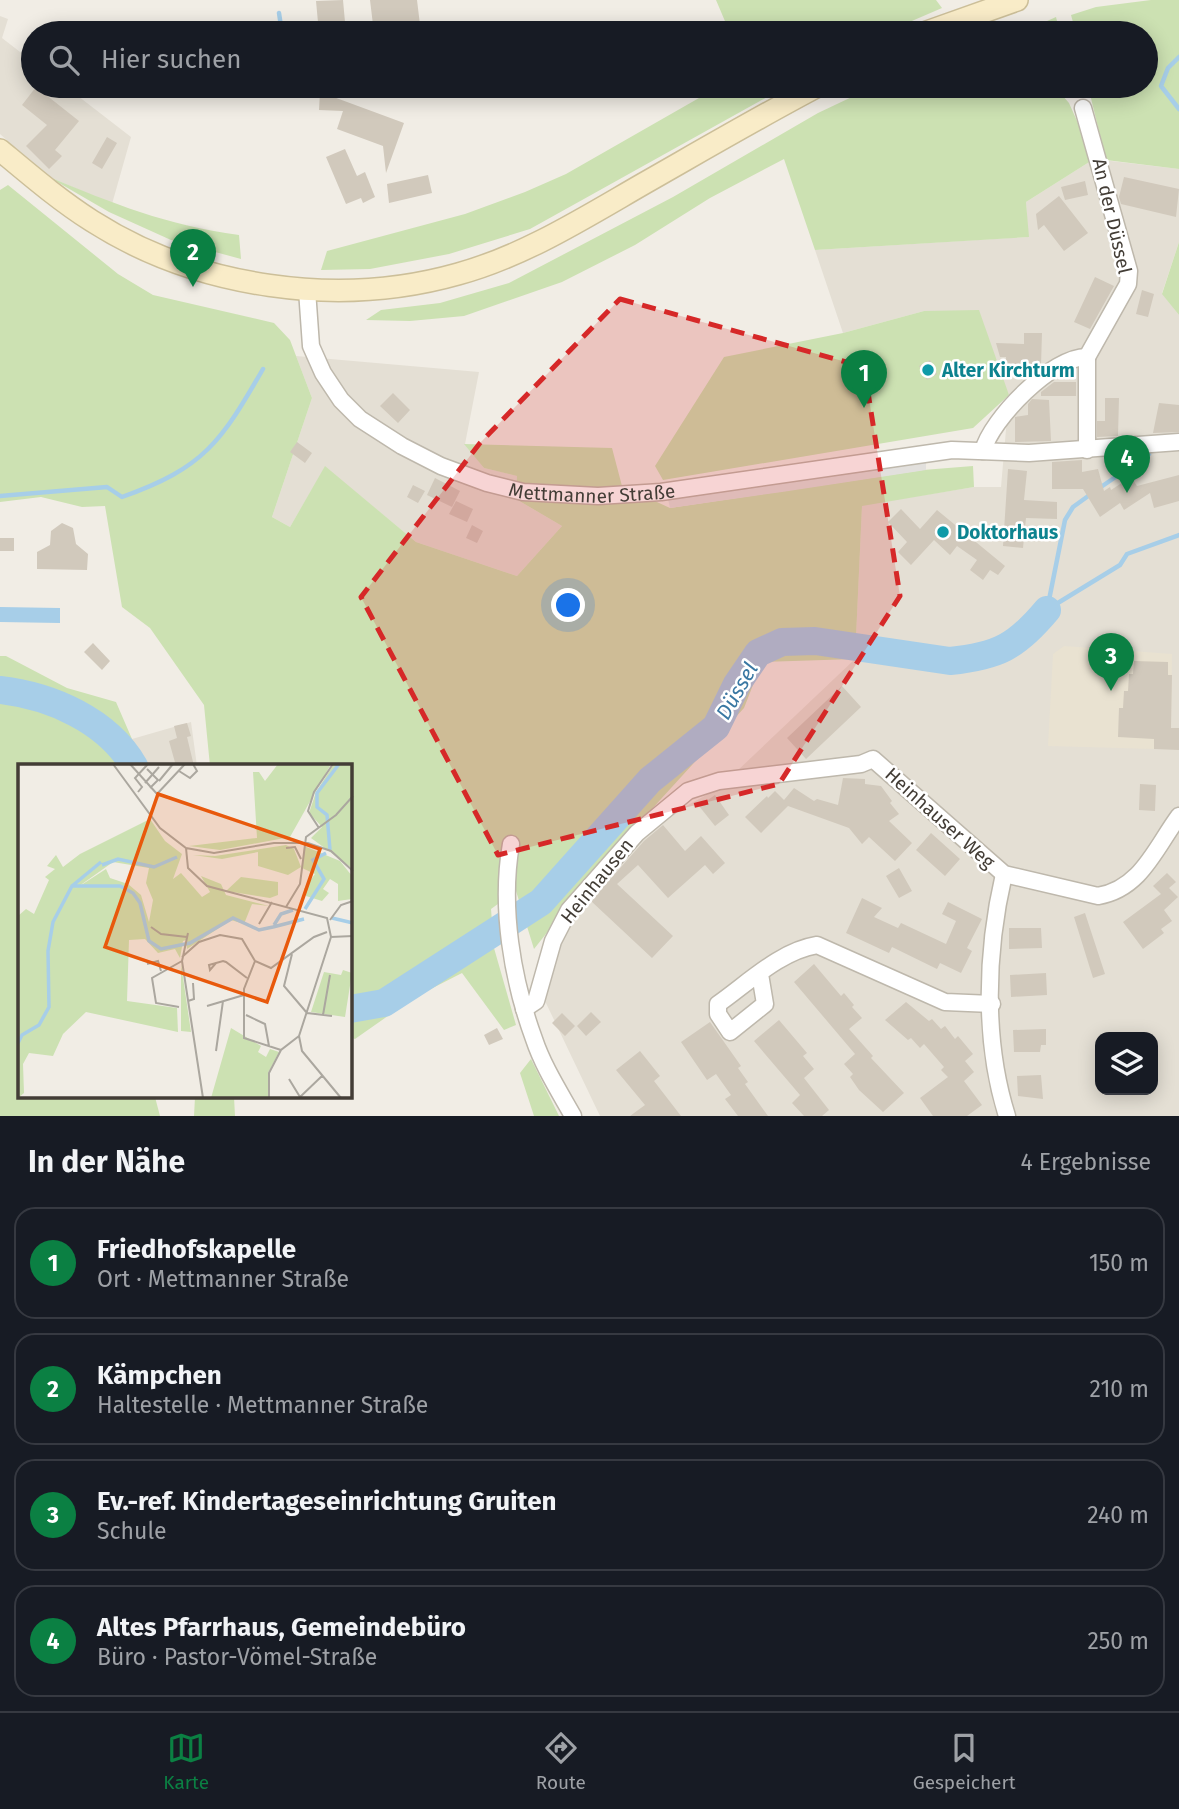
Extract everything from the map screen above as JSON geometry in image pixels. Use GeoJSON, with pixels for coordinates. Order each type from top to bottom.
{"type":"FeatureCollection","features":[{"type":"Feature","properties":{"kind":"main road"},"geometry":{"type":"LineString","coordinates":[[958,21],[1017,0]]}},
{"type":"Feature","properties":{"kind":"main road"},"geometry":{"type":"LineString","coordinates":[[0,150],[47,191],[93,221],[151,251],[211,273],[307,290],[390,287],[459,274],[497,260],[582,220],[797,98]]}},
{"type":"Feature","properties":{"kind":"street","name":"An der Düssel"},"geometry":{"type":"LineString","coordinates":[[1083,108],[1129,271],[1128,284],[1087,357]]}},
{"type":"Feature","properties":{"kind":"street","name":"Mettmanner Straße"},"geometry":{"type":"LineString","coordinates":[[307,290],[311,346],[323,373],[341,400],[360,419],[402,446],[486,483],[523,492],[565,496],[661,492],[953,450],[1028,453],[1179,442]]}},
{"type":"Feature","properties":{"kind":"street"},"geometry":{"type":"LineString","coordinates":[[983,451],[992,428],[1030,388],[1075,357],[1087,357],[1087,450]]}},
{"type":"Feature","properties":{"kind":"street","name":"Heinhauser Weg"},"geometry":{"type":"LineString","coordinates":[[873,759],[1004,874],[1098,896],[1114,894],[1138,876],[1179,816]]}},
{"type":"Feature","properties":{"kind":"street","name":"Heinhausen"},"geometry":{"type":"LineString","coordinates":[[524,1009],[536,1001],[553,941],[569,910],[637,833],[688,791],[719,780],[861,764],[873,759]]}},
{"type":"Feature","properties":{"kind":"street"},"geometry":{"type":"LineString","coordinates":[[511,844],[507,900],[510,937],[524,1009],[534,1041],[573,1116]]}},
{"type":"Feature","properties":{"kind":"street"},"geometry":{"type":"LineString","coordinates":[[1004,874],[991,940],[997,1082],[1007,1116]]}},
{"type":"Feature","properties":{"kind":"street"},"geometry":{"type":"LineString","coordinates":[[760,974],[798,948],[817,945],[945,1002],[992,1004]]}},
{"type":"Feature","properties":{"kind":"highlighted area"},"geometry":{"type":"Polygon","coordinates":[[[620,299],[864,367],[900,596],[779,784],[498,855],[361,597],[480,443],[620,299]]]}},
{"type":"Feature","properties":{"kind":"shaded area"},"geometry":{"type":"Polygon","coordinates":[[[0,16],[8,19],[2,38],[21,53],[21,98],[81,98],[131,137],[112,204],[47,176],[0,134],[0,16]]]}},
{"type":"Feature","properties":{"kind":"shaded area"},"geometry":{"type":"Polygon","coordinates":[[[1094,159],[1179,169],[1179,242],[1162,293],[1179,315],[1179,1116],[600,1116],[545,1001],[567,920],[657,822],[710,793],[736,772],[855,659],[862,505],[974,487],[1001,487],[1009,395],[924,311],[843,333],[815,250],[1028,237],[1026,202],[1094,159]]]}},
{"type":"Feature","properties":{"kind":"shaded area"},"geometry":{"type":"Polygon","coordinates":[[[296,356],[479,372],[465,444],[484,468],[518,476],[516,499],[562,526],[517,576],[416,542],[325,467],[290,527],[272,517],[312,398],[296,356]]]}},
{"type":"Feature","properties":{"kind":"shaded area"},"geometry":{"type":"Polygon","coordinates":[[[926,461],[926,470],[782,492],[670,508],[668,499],[926,461]]]}},
{"type":"Feature","properties":{"kind":"shaded area"},"geometry":{"type":"Polygon","coordinates":[[[1064,646],[1172,654],[1171,728],[1155,728],[1154,749],[1048,746],[1053,654],[1064,646]]]}},
{"type":"Feature","properties":{"kind":"shaded area"},"geometry":{"type":"Polygon","coordinates":[[[191,722],[197,764],[149,764],[132,739],[191,722]]]}},
{"type":"Feature","properties":{"kind":"green space"},"geometry":{"type":"Polygon","coordinates":[[[716,0],[936,0],[942,8],[912,21],[725,21],[716,0]]]}},
{"type":"Feature","properties":{"kind":"green space"},"geometry":{"type":"Polygon","coordinates":[[[1151,0],[1179,0],[1179,169],[1106,160],[1091,98],[1158,98],[1158,21],[1073,21],[1071,15],[1096,7],[1151,0]]]}},
{"type":"Feature","properties":{"kind":"green space"},"geometry":{"type":"Polygon","coordinates":[[[699,98],[765,98],[530,229],[449,254],[370,269],[321,270],[327,251],[465,214],[566,174],[699,98]]]}},
{"type":"Feature","properties":{"kind":"green space"},"geometry":{"type":"Polygon","coordinates":[[[850,98],[1065,98],[1094,159],[1026,202],[1029,237],[815,250],[784,159],[710,198],[635,245],[562,282],[464,316],[410,321],[366,320],[381,310],[440,303],[509,283],[673,197],[818,113],[850,98]]]}},
{"type":"Feature","properties":{"kind":"green space"},"geometry":{"type":"Polygon","coordinates":[[[47,176],[141,212],[239,235],[241,259],[171,240],[109,212],[47,176]]]}},
{"type":"Feature","properties":{"kind":"green space"},"geometry":{"type":"Polygon","coordinates":[[[8,185],[118,274],[153,295],[274,323],[290,340],[312,398],[272,517],[290,527],[325,466],[416,542],[517,576],[562,526],[516,499],[517,476],[484,468],[464,444],[612,448],[622,486],[670,508],[923,470],[973,466],[974,487],[862,506],[855,659],[762,662],[744,708],[599,867],[534,949],[516,891],[491,909],[494,948],[516,1025],[504,1030],[462,973],[415,997],[355,1039],[352,1038],[352,764],[210,764],[204,705],[150,628],[122,607],[105,506],[82,507],[41,497],[0,502],[0,190],[8,185]]]}},
{"type":"Feature","properties":{"kind":"green space"},"geometry":{"type":"Polygon","coordinates":[[[1179,242],[1179,315],[1162,294],[1179,242]]]}},
{"type":"Feature","properties":{"kind":"green space"},"geometry":{"type":"Polygon","coordinates":[[[979,310],[1009,395],[973,428],[663,480],[655,466],[724,357],[843,333],[924,311],[979,310]]]}},
{"type":"Feature","properties":{"kind":"green space"},"geometry":{"type":"Polygon","coordinates":[[[0,656],[6,656],[67,688],[116,702],[132,739],[149,764],[18,764],[18,1098],[155,1098],[160,1116],[0,1116],[0,656]]]}},
{"type":"Feature","properties":{"kind":"green space"},"geometry":{"type":"Polygon","coordinates":[[[531,1059],[559,1116],[534,1116],[520,1073],[531,1059]]]}},
{"type":"Feature","properties":{"kind":"green space"},"geometry":{"type":"Polygon","coordinates":[[[195,1098],[234,1098],[235,1116],[194,1116],[195,1098]]]}},
{"type":"Feature","properties":{"kind":"water"},"geometry":{"type":"Polygon","coordinates":[[[0,607],[60,608],[60,623],[0,622],[0,607]]]}},
{"type":"Feature","properties":{"kind":"building"},"geometry":{"type":"Polygon","coordinates":[[[343,0],[345,21],[318,21],[316,1],[343,0]]]}},
{"type":"Feature","properties":{"kind":"building"},"geometry":{"type":"Polygon","coordinates":[[[370,0],[417,0],[420,21],[373,21],[370,0]]]}},
{"type":"Feature","properties":{"kind":"building"},"geometry":{"type":"Polygon","coordinates":[[[27,98],[50,98],[79,121],[55,150],[62,156],[49,169],[26,146],[47,125],[22,105],[27,98]]]}},
{"type":"Feature","properties":{"kind":"building"},"geometry":{"type":"Polygon","coordinates":[[[320,98],[336,98],[404,123],[386,173],[383,146],[337,129],[343,111],[319,110],[320,98]]]}},
{"type":"Feature","properties":{"kind":"building"},"geometry":{"type":"Polygon","coordinates":[[[107,137],[117,143],[102,169],[92,163],[107,137]]]}},
{"type":"Feature","properties":{"kind":"building"},"geometry":{"type":"Polygon","coordinates":[[[345,149],[357,176],[365,172],[375,197],[363,203],[361,198],[346,204],[326,157],[345,149]]]}},
{"type":"Feature","properties":{"kind":"building"},"geometry":{"type":"Polygon","coordinates":[[[428,175],[432,193],[389,203],[387,184],[428,175]]]}},
{"type":"Feature","properties":{"kind":"building"},"geometry":{"type":"Polygon","coordinates":[[[1124,177],[1179,189],[1176,217],[1121,204],[1119,197],[1124,177]]]}},
{"type":"Feature","properties":{"kind":"building"},"geometry":{"type":"Polygon","coordinates":[[[1085,181],[1088,195],[1065,200],[1061,187],[1085,181]]]}},
{"type":"Feature","properties":{"kind":"building"},"geometry":{"type":"Polygon","coordinates":[[[1059,196],[1088,233],[1064,251],[1044,225],[1038,230],[1036,214],[1059,196]]]}},
{"type":"Feature","properties":{"kind":"building"},"geometry":{"type":"Polygon","coordinates":[[[1095,277],[1114,286],[1090,329],[1074,322],[1095,277]]]}},
{"type":"Feature","properties":{"kind":"building"},"geometry":{"type":"Polygon","coordinates":[[[1142,290],[1154,294],[1148,317],[1136,314],[1142,290]]]}},
{"type":"Feature","properties":{"kind":"building"},"geometry":{"type":"Polygon","coordinates":[[[1024,333],[1042,333],[1041,365],[1006,366],[1006,357],[1000,357],[996,343],[1024,344],[1024,333]]]}},
{"type":"Feature","properties":{"kind":"building","name":"Alter Kirchturm"},"geometry":{"type":"Polygon","coordinates":[[[930,360],[937,374],[927,380],[919,366],[930,360]]]}},
{"type":"Feature","properties":{"kind":"building"},"geometry":{"type":"Polygon","coordinates":[[[1054,382],[1076,382],[1076,396],[1041,396],[1041,392],[1054,382]]]}},
{"type":"Feature","properties":{"kind":"building"},"geometry":{"type":"Polygon","coordinates":[[[393,393],[410,410],[398,423],[380,406],[393,393]]]}},
{"type":"Feature","properties":{"kind":"building"},"geometry":{"type":"Polygon","coordinates":[[[1105,398],[1119,398],[1118,436],[1097,437],[1097,421],[1105,421],[1105,398]]]}},
{"type":"Feature","properties":{"kind":"building"},"geometry":{"type":"Polygon","coordinates":[[[1032,399],[1049,400],[1051,441],[1015,442],[1015,417],[1028,415],[1028,404],[1032,399]]]}},
{"type":"Feature","properties":{"kind":"building"},"geometry":{"type":"Polygon","coordinates":[[[1159,403],[1179,405],[1179,432],[1153,433],[1159,403]]]}},
{"type":"Feature","properties":{"kind":"building"},"geometry":{"type":"Polygon","coordinates":[[[297,442],[312,453],[305,463],[290,452],[297,442]]]}},
{"type":"Feature","properties":{"kind":"building"},"geometry":{"type":"Polygon","coordinates":[[[1082,460],[1082,472],[1098,469],[1104,491],[1110,487],[1111,490],[1131,477],[1137,486],[1179,475],[1179,501],[1154,508],[1150,493],[1124,510],[1120,503],[1100,517],[1083,489],[1052,489],[1052,462],[1082,460]]]}},
{"type":"Feature","properties":{"kind":"building"},"geometry":{"type":"Polygon","coordinates":[[[1008,469],[1027,471],[1024,500],[1057,502],[1057,519],[1026,518],[1023,548],[1003,546],[1008,469]]]}},
{"type":"Feature","properties":{"kind":"building"},"geometry":{"type":"Polygon","coordinates":[[[435,478],[460,491],[452,507],[427,495],[435,478]]]}},
{"type":"Feature","properties":{"kind":"building"},"geometry":{"type":"Polygon","coordinates":[[[413,485],[425,491],[418,503],[407,497],[413,485]]]}},
{"type":"Feature","properties":{"kind":"building"},"geometry":{"type":"Polygon","coordinates":[[[456,501],[473,509],[467,522],[449,514],[456,501]]]}},
{"type":"Feature","properties":{"kind":"building"},"geometry":{"type":"Polygon","coordinates":[[[901,509],[920,529],[937,510],[1005,566],[998,575],[990,570],[983,580],[970,570],[977,560],[957,546],[950,555],[934,540],[911,565],[898,552],[907,542],[888,522],[901,509]]]}},
{"type":"Feature","properties":{"kind":"building"},"geometry":{"type":"Polygon","coordinates":[[[62,523],[73,528],[76,544],[88,554],[87,570],[37,569],[37,552],[50,545],[51,531],[62,523]]]}},
{"type":"Feature","properties":{"kind":"building"},"geometry":{"type":"Polygon","coordinates":[[[472,525],[483,531],[477,543],[466,538],[472,525]]]}},
{"type":"Feature","properties":{"kind":"building"},"geometry":{"type":"Polygon","coordinates":[[[0,538],[14,538],[14,551],[0,551],[0,538]]]}},
{"type":"Feature","properties":{"kind":"building"},"geometry":{"type":"Polygon","coordinates":[[[93,643],[110,661],[102,670],[84,652],[93,643]]]}},
{"type":"Feature","properties":{"kind":"building"},"geometry":{"type":"Polygon","coordinates":[[[1134,661],[1168,662],[1168,675],[1172,675],[1171,728],[1179,728],[1179,750],[1154,749],[1154,739],[1118,737],[1119,708],[1123,708],[1124,691],[1128,691],[1129,674],[1133,674],[1134,661]]]}},
{"type":"Feature","properties":{"kind":"building"},"geometry":{"type":"Polygon","coordinates":[[[842,686],[861,707],[806,759],[787,738],[842,686]]]}},
{"type":"Feature","properties":{"kind":"building"},"geometry":{"type":"Polygon","coordinates":[[[187,723],[191,736],[187,737],[194,764],[175,764],[169,741],[177,738],[174,726],[187,723]]]}},
{"type":"Feature","properties":{"kind":"building"},"geometry":{"type":"Polygon","coordinates":[[[843,778],[865,779],[865,784],[881,786],[892,801],[890,803],[899,814],[889,821],[912,843],[895,861],[869,837],[862,844],[849,828],[788,806],[761,833],[745,817],[775,791],[784,800],[794,788],[814,801],[817,799],[838,805],[843,778]]]}},
{"type":"Feature","properties":{"kind":"building"},"geometry":{"type":"Polygon","coordinates":[[[1140,784],[1156,785],[1155,811],[1139,810],[1140,784]]]}},
{"type":"Feature","properties":{"kind":"building"},"geometry":{"type":"Polygon","coordinates":[[[715,795],[729,815],[715,826],[699,806],[715,795]]]}},
{"type":"Feature","properties":{"kind":"building"},"geometry":{"type":"Polygon","coordinates":[[[663,825],[685,851],[701,836],[725,863],[713,874],[705,865],[668,898],[638,865],[617,884],[673,936],[652,958],[591,901],[644,841],[663,825]]]}},
{"type":"Feature","properties":{"kind":"building"},"geometry":{"type":"Polygon","coordinates":[[[931,833],[960,859],[945,876],[916,850],[931,833]]]}},
{"type":"Feature","properties":{"kind":"building"},"geometry":{"type":"Polygon","coordinates":[[[899,868],[912,891],[899,898],[886,876],[899,868]]]}},
{"type":"Feature","properties":{"kind":"building"},"geometry":{"type":"Polygon","coordinates":[[[1167,873],[1176,882],[1169,888],[1178,897],[1164,910],[1172,921],[1161,929],[1164,933],[1143,949],[1123,922],[1161,894],[1153,886],[1167,873]]]}},
{"type":"Feature","properties":{"kind":"building"},"geometry":{"type":"Polygon","coordinates":[[[862,898],[882,908],[874,917],[898,928],[901,923],[946,944],[956,921],[942,914],[948,902],[982,919],[967,948],[972,951],[961,973],[940,963],[937,969],[892,947],[889,953],[846,933],[862,898]]]}},
{"type":"Feature","properties":{"kind":"building"},"geometry":{"type":"Polygon","coordinates":[[[1085,913],[1105,974],[1093,978],[1074,917],[1085,913]]]}},
{"type":"Feature","properties":{"kind":"building"},"geometry":{"type":"Polygon","coordinates":[[[1009,928],[1041,928],[1042,948],[1009,949],[1009,928]]]}},
{"type":"Feature","properties":{"kind":"building"},"geometry":{"type":"Polygon","coordinates":[[[814,964],[841,996],[844,993],[854,1005],[852,1007],[862,1018],[849,1029],[873,1056],[871,1058],[904,1093],[883,1112],[859,1090],[850,1077],[853,1074],[844,1064],[855,1054],[794,982],[814,964]]]}},
{"type":"Feature","properties":{"kind":"building"},"geometry":{"type":"Polygon","coordinates":[[[1046,973],[1047,995],[1011,997],[1010,975],[1046,973]]]}},
{"type":"Feature","properties":{"kind":"building"},"geometry":{"type":"Polygon","coordinates":[[[906,1002],[929,1021],[932,1019],[941,1029],[945,1026],[955,1039],[958,1036],[973,1054],[965,1061],[974,1072],[964,1081],[982,1105],[967,1116],[933,1116],[920,1098],[948,1077],[941,1070],[944,1067],[924,1044],[920,1048],[911,1038],[908,1040],[885,1020],[906,1002]]]}},
{"type":"Feature","properties":{"kind":"building"},"geometry":{"type":"Polygon","coordinates":[[[591,1012],[601,1022],[586,1036],[577,1026],[591,1012]]]}},
{"type":"Feature","properties":{"kind":"building"},"geometry":{"type":"Polygon","coordinates":[[[562,1013],[575,1026],[565,1036],[552,1023],[562,1013]]]}},
{"type":"Feature","properties":{"kind":"building"},"geometry":{"type":"Polygon","coordinates":[[[779,1020],[807,1053],[803,1056],[814,1069],[804,1078],[829,1110],[822,1116],[804,1116],[792,1103],[800,1095],[754,1041],[779,1020]]]}},
{"type":"Feature","properties":{"kind":"building"},"geometry":{"type":"Polygon","coordinates":[[[710,1022],[741,1066],[738,1068],[748,1082],[745,1084],[768,1116],[738,1116],[725,1099],[731,1095],[716,1074],[707,1080],[681,1042],[710,1022]]]}},
{"type":"Feature","properties":{"kind":"building"},"geometry":{"type":"Polygon","coordinates":[[[497,1028],[503,1039],[489,1045],[484,1035],[497,1028]]]}},
{"type":"Feature","properties":{"kind":"building"},"geometry":{"type":"Polygon","coordinates":[[[1046,1029],[1046,1045],[1041,1045],[1040,1052],[1014,1052],[1013,1030],[1046,1029]]]}},
{"type":"Feature","properties":{"kind":"building"},"geometry":{"type":"Polygon","coordinates":[[[640,1051],[660,1076],[654,1081],[681,1116],[630,1116],[645,1105],[616,1070],[640,1051]]]}},
{"type":"Feature","properties":{"kind":"building"},"geometry":{"type":"Polygon","coordinates":[[[1041,1075],[1043,1099],[1018,1096],[1017,1076],[1041,1075]]]}},
{"type":"Feature","properties":{"kind":"waterway"},"geometry":{"type":"LineString","coordinates":[[279,13],[280,21]]}},
{"type":"Feature","properties":{"kind":"waterway","name":"Düssel"},"geometry":{"type":"LineString","coordinates":[[1179,57],[1168,68],[1161,86],[1179,109]]}},
{"type":"Feature","properties":{"kind":"waterway"},"geometry":{"type":"LineString","coordinates":[[0,496],[107,487],[122,497],[173,475],[192,463],[222,434],[263,369]]}},
{"type":"Feature","properties":{"kind":"waterway","name":"Düssel"},"geometry":{"type":"LineString","coordinates":[[1098,489],[1149,454]]}},
{"type":"Feature","properties":{"kind":"waterway","name":"Düssel"},"geometry":{"type":"LineString","coordinates":[[1047,610],[1065,520],[1073,507],[1091,494]]}},
{"type":"Feature","properties":{"kind":"waterway"},"geometry":{"type":"LineString","coordinates":[[1048,609],[1120,565],[1127,554],[1179,535]]}},
{"type":"Feature","properties":{"kind":"waterway","name":"Düssel"},"geometry":{"type":"LineString","coordinates":[[352,1009],[384,1003],[541,902],[650,780],[716,727],[737,684],[758,653],[782,642],[815,641],[950,661],[967,659],[1005,648],[1026,633],[1047,610]]}},
{"type":"Feature","properties":{"kind":"waterway","name":"Düssel"},"geometry":{"type":"LineString","coordinates":[[0,690],[39,698],[76,713],[109,736],[133,764]]}},
{"type":"Feature","properties":{"kind":"place","name":"Kämpchen"},"geometry":{"type":"Point","coordinates":[193,287]}},
{"type":"Feature","properties":{"kind":"place","name":"Alter Kirchturm"},"geometry":{"type":"Point","coordinates":[928,370]}},
{"type":"Feature","properties":{"kind":"place","name":"Friedhofskapelle"},"geometry":{"type":"Point","coordinates":[864,408]}},
{"type":"Feature","properties":{"kind":"place","name":"Altes Pfarrhaus, Gemeindebüro"},"geometry":{"type":"Point","coordinates":[1127,493]}},
{"type":"Feature","properties":{"kind":"place","name":"Doktorhaus"},"geometry":{"type":"Point","coordinates":[943,532]}},
{"type":"Feature","properties":{"kind":"place","name":"Ev.-ref. Kindertageseinrichtung Gruiten"},"geometry":{"type":"Point","coordinates":[1111,691]}}]}
